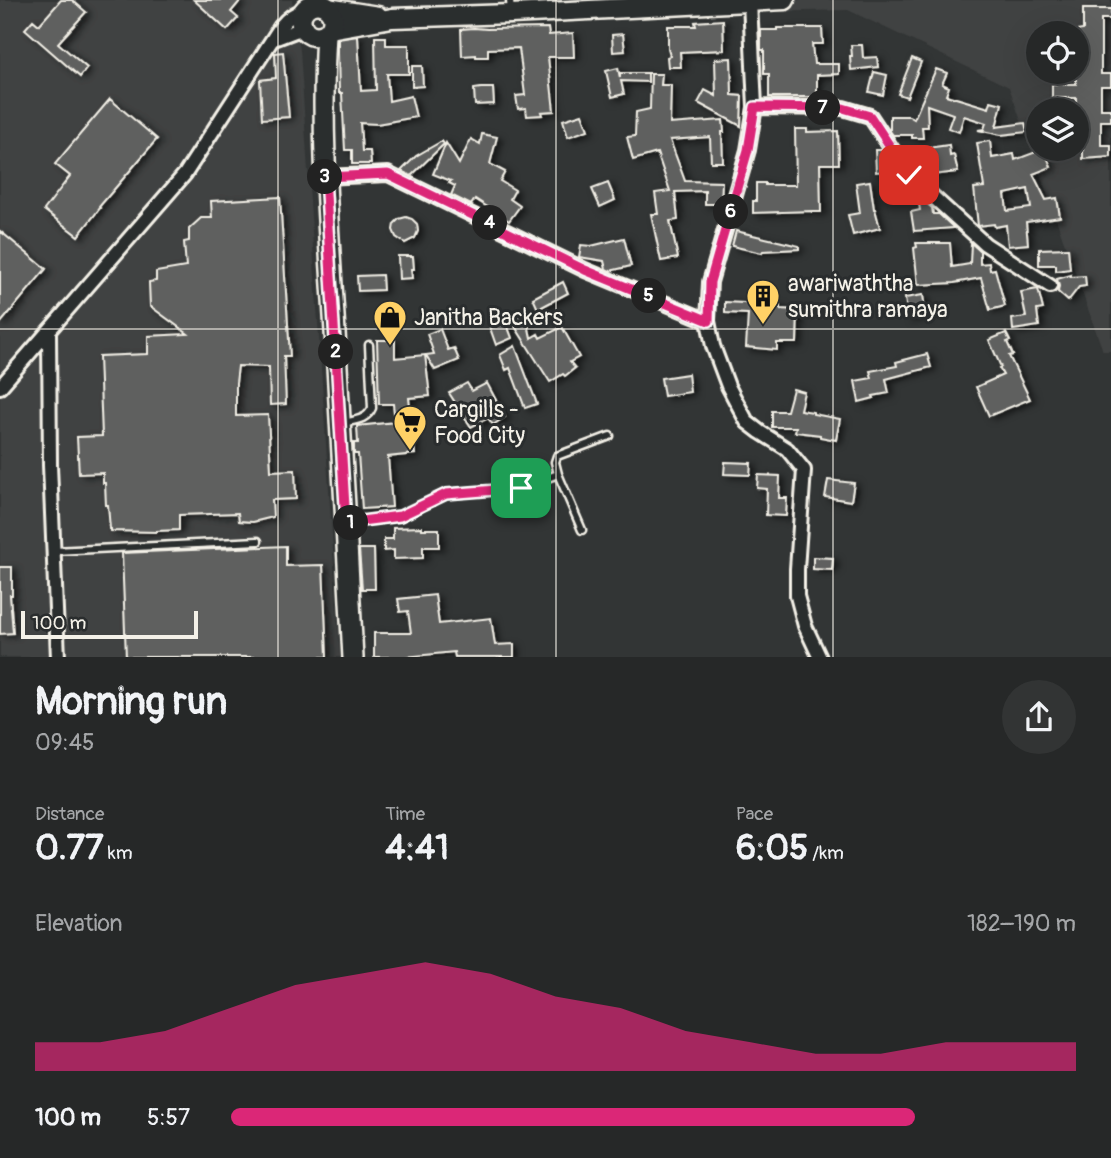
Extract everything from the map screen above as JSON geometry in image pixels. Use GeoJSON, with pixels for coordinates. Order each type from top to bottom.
{"type":"FeatureCollection","features":[{"type":"Feature","properties":{"kind":"main road"},"geometry":{"type":"LineString","coordinates":[[353,657],[325,177],[323,82],[317,15],[392,18],[511,7],[785,0]]}},
{"type":"Feature","properties":{"kind":"street"},"geometry":{"type":"LineString","coordinates":[[750,2],[755,107],[748,150],[710,282],[709,321],[713,346],[727,386],[747,422],[787,449],[804,470],[797,596],[805,626],[820,657]]}},
{"type":"Feature","properties":{"kind":"street"},"geometry":{"type":"LineString","coordinates":[[0,387],[185,174],[274,39],[317,15]]}},
{"type":"Feature","properties":{"kind":"street"},"geometry":{"type":"LineString","coordinates":[[755,107],[843,108],[870,116],[909,175],[985,244],[1050,286]]}},
{"type":"Feature","properties":{"kind":"street"},"geometry":{"type":"LineString","coordinates":[[325,177],[388,174],[585,270],[709,321]]}},
{"type":"Feature","properties":{"kind":"street"},"geometry":{"type":"LineString","coordinates":[[49,332],[50,465],[58,657]]}},
{"type":"Feature","properties":{"kind":"lane"},"geometry":{"type":"LineString","coordinates":[[341,423],[362,419],[369,415],[372,408],[369,345]]}},
{"type":"Feature","properties":{"kind":"lane"},"geometry":{"type":"LineString","coordinates":[[582,530],[555,462],[557,456],[610,436]]}},
{"type":"Feature","properties":{"kind":"lane"},"geometry":{"type":"LineString","coordinates":[[346,523],[400,516],[446,494],[521,488],[558,474]]}},
{"type":"Feature","properties":{"kind":"lane"},"geometry":{"type":"LineString","coordinates":[[54,551],[258,541]]}},
{"type":"Feature","properties":{"kind":"shaded area"},"geometry":{"type":"Polygon","coordinates":[[[0,0],[292,0],[300,50],[340,657],[0,657],[0,0]]]}},
{"type":"Feature","properties":{"kind":"shaded area"},"geometry":{"type":"Polygon","coordinates":[[[641,0],[1111,0],[1111,351],[1103,351],[1035,161],[1089,161],[1089,98],[1026,98],[1026,135],[1009,87],[848,10],[641,15],[641,0]]]}},
{"type":"Feature","properties":{"kind":"building"},"geometry":{"type":"Polygon","coordinates":[[[61,0],[72,0],[86,12],[58,43],[87,68],[80,77],[25,29],[33,20],[39,25],[61,0]]]}},
{"type":"Feature","properties":{"kind":"building"},"geometry":{"type":"Polygon","coordinates":[[[194,0],[241,0],[231,12],[238,18],[227,30],[194,0]]]}},
{"type":"Feature","properties":{"kind":"building"},"geometry":{"type":"Polygon","coordinates":[[[1083,9],[1111,9],[1111,19],[1101,19],[1101,74],[1111,74],[1111,86],[1101,86],[1101,109],[1111,109],[1111,121],[1101,121],[1101,145],[1111,145],[1111,157],[1089,159],[1089,98],[1052,98],[1052,84],[1089,84],[1089,21],[1083,21],[1083,9]]]}},
{"type":"Feature","properties":{"kind":"building"},"geometry":{"type":"Polygon","coordinates":[[[723,20],[724,50],[680,52],[681,67],[668,67],[668,26],[696,26],[695,22],[723,20]]]}},
{"type":"Feature","properties":{"kind":"building"},"geometry":{"type":"Polygon","coordinates":[[[548,28],[549,35],[573,33],[574,57],[548,57],[554,111],[527,116],[526,108],[518,109],[516,96],[525,95],[519,48],[488,49],[488,57],[462,56],[461,29],[548,28]]]}},
{"type":"Feature","properties":{"kind":"building"},"geometry":{"type":"Polygon","coordinates":[[[822,28],[823,44],[812,44],[814,64],[839,64],[839,74],[817,75],[817,97],[769,97],[769,74],[764,74],[761,30],[822,28]]]}},
{"type":"Feature","properties":{"kind":"building"},"geometry":{"type":"Polygon","coordinates":[[[623,34],[625,51],[613,52],[612,35],[623,34]]]}},
{"type":"Feature","properties":{"kind":"building"},"geometry":{"type":"Polygon","coordinates":[[[358,36],[361,91],[376,90],[375,37],[386,37],[386,45],[409,45],[409,74],[387,74],[389,101],[411,96],[416,117],[377,124],[360,123],[362,151],[370,151],[371,164],[352,164],[352,150],[345,150],[342,93],[339,93],[338,39],[358,36]]]}},
{"type":"Feature","properties":{"kind":"building"},"geometry":{"type":"Polygon","coordinates":[[[851,45],[862,45],[863,58],[877,57],[878,67],[851,70],[851,45]]]}},
{"type":"Feature","properties":{"kind":"building"},"geometry":{"type":"Polygon","coordinates":[[[283,52],[289,117],[262,119],[260,80],[276,78],[275,53],[283,52]]]}},
{"type":"Feature","properties":{"kind":"building"},"geometry":{"type":"Polygon","coordinates":[[[731,58],[732,95],[742,96],[741,126],[698,103],[705,90],[716,96],[715,59],[731,58]]]}},
{"type":"Feature","properties":{"kind":"building"},"geometry":{"type":"Polygon","coordinates":[[[912,58],[921,62],[907,97],[898,94],[912,58]]]}},
{"type":"Feature","properties":{"kind":"building"},"geometry":{"type":"Polygon","coordinates":[[[412,66],[422,66],[423,86],[412,87],[412,66]]]}},
{"type":"Feature","properties":{"kind":"building"},"geometry":{"type":"Polygon","coordinates":[[[618,68],[620,78],[620,73],[648,73],[648,82],[621,81],[624,94],[612,97],[606,71],[618,68]]]}},
{"type":"Feature","properties":{"kind":"building"},"geometry":{"type":"Polygon","coordinates":[[[936,69],[947,73],[942,84],[949,87],[946,95],[989,108],[991,101],[1002,104],[996,127],[1025,123],[1026,132],[1001,135],[978,130],[984,129],[986,123],[964,116],[959,132],[948,128],[953,114],[927,105],[928,127],[922,127],[923,138],[893,135],[890,131],[890,116],[909,116],[914,119],[936,69]]]}},
{"type":"Feature","properties":{"kind":"building"},"geometry":{"type":"Polygon","coordinates":[[[874,72],[887,75],[883,95],[869,92],[874,72]]]}},
{"type":"Feature","properties":{"kind":"building"},"geometry":{"type":"Polygon","coordinates":[[[651,74],[662,74],[661,85],[671,85],[670,124],[723,120],[724,132],[723,162],[711,162],[710,137],[670,140],[685,181],[722,182],[721,204],[705,204],[705,191],[675,192],[678,220],[670,221],[678,258],[661,261],[651,214],[658,214],[655,193],[670,191],[657,153],[633,160],[627,137],[635,136],[636,112],[650,109],[651,74]]]}},
{"type":"Feature","properties":{"kind":"building"},"geometry":{"type":"Polygon","coordinates":[[[493,88],[494,104],[475,105],[474,89],[493,88]]]}},
{"type":"Feature","properties":{"kind":"building"},"geometry":{"type":"Polygon","coordinates":[[[110,99],[157,139],[78,236],[44,210],[70,176],[55,164],[110,99]]]}},
{"type":"Feature","properties":{"kind":"building"},"geometry":{"type":"Polygon","coordinates":[[[582,114],[588,130],[568,137],[563,120],[582,114]]]}},
{"type":"Feature","properties":{"kind":"building"},"geometry":{"type":"Polygon","coordinates":[[[795,129],[807,129],[807,132],[838,131],[839,164],[820,164],[821,212],[753,213],[756,183],[796,185],[795,129]]]}},
{"type":"Feature","properties":{"kind":"building"},"geometry":{"type":"Polygon","coordinates":[[[482,134],[497,137],[490,164],[505,172],[500,181],[515,190],[510,199],[520,206],[509,221],[475,199],[471,205],[451,195],[455,186],[449,183],[451,181],[433,174],[446,143],[459,164],[471,139],[480,144],[482,134]]]}},
{"type":"Feature","properties":{"kind":"building"},"geometry":{"type":"Polygon","coordinates":[[[442,141],[444,144],[411,176],[401,171],[416,156],[442,141]]]}},
{"type":"Feature","properties":{"kind":"building"},"geometry":{"type":"Polygon","coordinates":[[[990,141],[992,158],[1014,154],[1015,160],[1026,156],[1026,161],[1049,161],[1051,167],[1033,174],[1046,200],[1057,198],[1060,217],[1026,222],[1028,244],[1008,246],[1006,225],[978,226],[974,188],[984,187],[977,143],[990,141]],[[1028,189],[1005,194],[1007,211],[1031,208],[1028,189]]]}},
{"type":"Feature","properties":{"kind":"building"},"geometry":{"type":"Polygon","coordinates":[[[949,145],[950,156],[954,155],[958,172],[933,175],[927,148],[949,145]]]}},
{"type":"Feature","properties":{"kind":"building"},"geometry":{"type":"Polygon","coordinates":[[[875,150],[882,150],[886,171],[876,172],[875,150]]]}},
{"type":"Feature","properties":{"kind":"building"},"geometry":{"type":"Polygon","coordinates":[[[870,181],[880,228],[853,235],[848,215],[860,213],[856,183],[870,181]]]}},
{"type":"Feature","properties":{"kind":"building"},"geometry":{"type":"Polygon","coordinates":[[[608,183],[615,200],[600,207],[592,189],[608,183]]]}},
{"type":"Feature","properties":{"kind":"building"},"geometry":{"type":"Polygon","coordinates":[[[280,197],[290,356],[284,356],[286,404],[270,405],[269,367],[238,366],[236,416],[268,415],[271,471],[295,470],[296,499],[272,500],[273,517],[253,522],[239,521],[238,513],[179,515],[179,530],[111,531],[103,473],[79,474],[77,437],[102,436],[99,356],[148,354],[148,336],[188,334],[150,306],[149,282],[156,281],[156,272],[186,267],[184,242],[189,241],[189,229],[201,218],[212,218],[211,201],[280,197]]]}},
{"type":"Feature","properties":{"kind":"building"},"geometry":{"type":"Polygon","coordinates":[[[926,203],[932,208],[933,214],[939,214],[954,228],[914,231],[911,212],[920,210],[919,204],[926,203]]]}},
{"type":"Feature","properties":{"kind":"building"},"geometry":{"type":"Polygon","coordinates":[[[406,217],[417,224],[418,231],[415,238],[405,243],[396,237],[393,230],[399,219],[406,217]]]}},
{"type":"Feature","properties":{"kind":"building"},"geometry":{"type":"Polygon","coordinates":[[[0,231],[46,269],[0,324],[0,231]]]}},
{"type":"Feature","properties":{"kind":"building"},"geometry":{"type":"Polygon","coordinates":[[[736,231],[799,246],[799,249],[762,253],[732,246],[736,231]]]}},
{"type":"Feature","properties":{"kind":"building"},"geometry":{"type":"Polygon","coordinates":[[[624,238],[631,266],[610,271],[606,269],[604,261],[579,257],[581,245],[591,246],[624,238]]]}},
{"type":"Feature","properties":{"kind":"building"},"geometry":{"type":"Polygon","coordinates":[[[916,243],[950,243],[952,267],[970,264],[971,243],[980,251],[980,264],[989,263],[990,270],[995,269],[1005,306],[990,310],[981,278],[918,285],[914,248],[917,247],[916,243]]]}},
{"type":"Feature","properties":{"kind":"building"},"geometry":{"type":"Polygon","coordinates":[[[1068,248],[1070,269],[1056,271],[1056,265],[1039,265],[1039,249],[1068,248]]]}},
{"type":"Feature","properties":{"kind":"building"},"geometry":{"type":"Polygon","coordinates":[[[398,256],[413,257],[412,278],[399,279],[398,256]]]}},
{"type":"Feature","properties":{"kind":"building"},"geometry":{"type":"Polygon","coordinates":[[[382,275],[383,290],[358,291],[357,276],[382,275]]]}},
{"type":"Feature","properties":{"kind":"building"},"geometry":{"type":"Polygon","coordinates":[[[1071,275],[1085,276],[1086,286],[1079,287],[1068,301],[1058,292],[1057,279],[1071,275]]]}},
{"type":"Feature","properties":{"kind":"building"},"geometry":{"type":"Polygon","coordinates":[[[563,282],[568,293],[538,309],[533,298],[563,282]]]}},
{"type":"Feature","properties":{"kind":"building"},"geometry":{"type":"Polygon","coordinates":[[[1038,289],[1043,309],[1037,310],[1039,326],[1013,330],[1012,319],[1026,317],[1021,292],[1038,289]]]}},
{"type":"Feature","properties":{"kind":"building"},"geometry":{"type":"Polygon","coordinates":[[[923,295],[926,315],[908,318],[905,298],[923,295]]]}},
{"type":"Feature","properties":{"kind":"building","name":"awariwaththa sumithra ramaya"},"geometry":{"type":"Polygon","coordinates":[[[725,302],[780,305],[780,309],[798,310],[797,343],[777,343],[777,350],[746,347],[748,314],[725,313],[725,302]]]}},
{"type":"Feature","properties":{"kind":"building"},"geometry":{"type":"Polygon","coordinates":[[[525,309],[531,338],[538,334],[540,338],[562,327],[579,357],[570,362],[575,368],[565,376],[563,374],[550,382],[511,320],[517,318],[516,311],[525,309]]]}},
{"type":"Feature","properties":{"kind":"building"},"geometry":{"type":"Polygon","coordinates":[[[506,322],[512,338],[496,345],[490,328],[506,322]]]}},
{"type":"Feature","properties":{"kind":"building"},"geometry":{"type":"Polygon","coordinates":[[[440,329],[448,350],[454,348],[459,360],[435,370],[426,355],[434,354],[427,334],[440,329]]]}},
{"type":"Feature","properties":{"kind":"building"},"geometry":{"type":"Polygon","coordinates":[[[1006,333],[1013,355],[1009,356],[1030,399],[989,416],[976,387],[1003,375],[989,340],[1006,333]]]}},
{"type":"Feature","properties":{"kind":"building"},"geometry":{"type":"Polygon","coordinates":[[[377,340],[395,340],[395,358],[425,355],[430,396],[409,398],[415,454],[388,457],[392,507],[362,509],[358,454],[354,454],[354,443],[358,443],[357,426],[395,422],[393,404],[379,404],[377,340]]]}},
{"type":"Feature","properties":{"kind":"building"},"geometry":{"type":"Polygon","coordinates":[[[515,346],[537,404],[525,408],[510,368],[506,370],[500,355],[515,346]]]}},
{"type":"Feature","properties":{"kind":"building"},"geometry":{"type":"Polygon","coordinates":[[[927,354],[931,367],[886,379],[889,393],[859,402],[855,381],[872,378],[870,371],[897,366],[896,362],[927,354]]]}},
{"type":"Feature","properties":{"kind":"building"},"geometry":{"type":"Polygon","coordinates":[[[688,374],[690,392],[664,396],[661,378],[688,374]]]}},
{"type":"Feature","properties":{"kind":"building"},"geometry":{"type":"Polygon","coordinates":[[[467,383],[472,391],[487,383],[505,417],[493,425],[488,418],[471,427],[449,393],[467,383]]]}},
{"type":"Feature","properties":{"kind":"building"},"geometry":{"type":"Polygon","coordinates":[[[793,389],[804,392],[800,410],[840,419],[836,440],[795,432],[796,427],[772,427],[772,411],[787,411],[793,389]]]}},
{"type":"Feature","properties":{"kind":"building"},"geometry":{"type":"Polygon","coordinates":[[[725,462],[751,463],[750,475],[724,474],[725,462]]]}},
{"type":"Feature","properties":{"kind":"building"},"geometry":{"type":"Polygon","coordinates":[[[758,475],[780,476],[779,498],[787,498],[786,516],[766,515],[767,489],[757,488],[758,475]]]}},
{"type":"Feature","properties":{"kind":"building"},"geometry":{"type":"Polygon","coordinates":[[[828,480],[854,483],[851,501],[825,497],[828,480]]]}},
{"type":"Feature","properties":{"kind":"building"},"geometry":{"type":"Polygon","coordinates":[[[393,528],[439,529],[439,547],[423,547],[423,558],[394,559],[394,550],[384,551],[384,539],[393,539],[393,528]]]}},
{"type":"Feature","properties":{"kind":"building"},"geometry":{"type":"Polygon","coordinates":[[[286,546],[286,566],[323,565],[327,657],[126,657],[122,553],[286,546]]]}},
{"type":"Feature","properties":{"kind":"building"},"geometry":{"type":"Polygon","coordinates":[[[359,549],[374,549],[375,589],[362,589],[359,549]]]}},
{"type":"Feature","properties":{"kind":"building"},"geometry":{"type":"Polygon","coordinates":[[[813,557],[833,558],[832,570],[813,569],[813,557]]]}},
{"type":"Feature","properties":{"kind":"building"},"geometry":{"type":"Polygon","coordinates":[[[0,567],[12,567],[10,595],[13,633],[0,634],[0,567]]]}},
{"type":"Feature","properties":{"kind":"building"},"geometry":{"type":"Polygon","coordinates":[[[435,595],[439,624],[491,618],[495,645],[514,644],[514,657],[455,657],[454,652],[374,657],[374,633],[411,633],[408,611],[400,612],[398,599],[435,595]]]}},
{"type":"Feature","properties":{"kind":"place","name":"awariwaththa sumithra ramaya"},"geometry":{"type":"Point","coordinates":[763,326]}},
{"type":"Feature","properties":{"kind":"place","name":"Janitha Backers"},"geometry":{"type":"Point","coordinates":[390,347]}},
{"type":"Feature","properties":{"kind":"place","name":"Cargills - Food City"},"geometry":{"type":"Point","coordinates":[410,452]}},
{"type":"Feature","properties":{"kind":"route"},"geometry":{"type":"LineString","coordinates":[[521,488],[446,494],[400,516],[346,523],[325,177],[388,174],[585,270],[709,321],[710,282],[748,150],[755,107],[843,108],[870,116],[909,175]]}}]}
